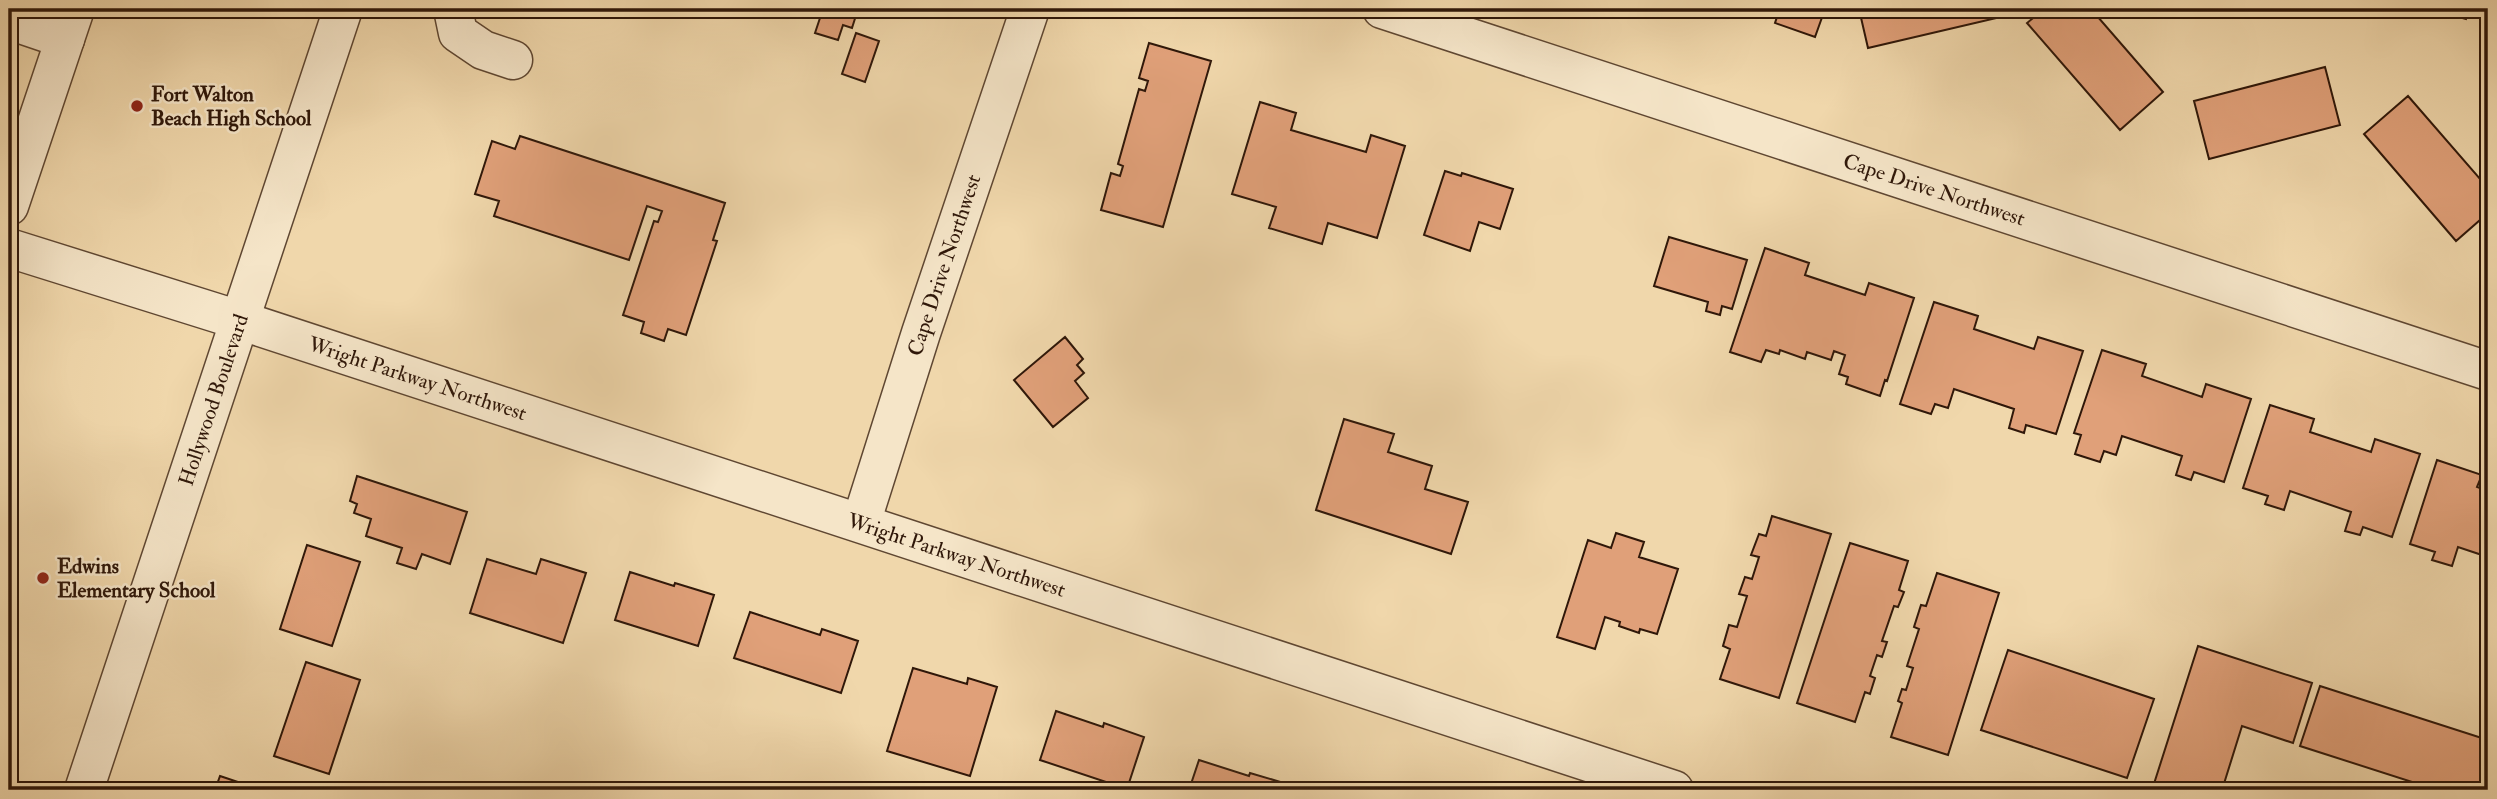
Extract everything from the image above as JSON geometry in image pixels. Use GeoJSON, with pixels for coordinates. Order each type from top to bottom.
{"type":"FeatureCollection","features":[{"type":"Feature","properties":{"kind":"street","name":"Hollywood Boulevard"},"geometry":{"type":"LineString","coordinates":[[84,790],[344,9]]}},
{"type":"Feature","properties":{"kind":"street"},"geometry":{"type":"LineString","coordinates":[[453,9],[458,33],[483,50],[513,60]]}},
{"type":"Feature","properties":{"kind":"street","name":"Cape Drive Northwest"},"geometry":{"type":"LineString","coordinates":[[861,523],[921,333],[1030,9]]}},
{"type":"Feature","properties":{"kind":"street","name":"Cape Drive Northwest"},"geometry":{"type":"LineString","coordinates":[[1382,9],[2488,371]]}},
{"type":"Feature","properties":{"kind":"street"},"geometry":{"type":"LineString","coordinates":[[9,20],[70,24],[9,206]]}},
{"type":"Feature","properties":{"kind":"street","name":"Wright Parkway Northwest"},"geometry":{"type":"LineString","coordinates":[[9,248],[239,320],[1674,790]]}},
{"type":"Feature","properties":{"kind":"building"},"geometry":{"type":"Polygon","coordinates":[[[793,9],[858,9],[852,28],[843,25],[838,40],[815,33],[820,18],[793,9]]]}},
{"type":"Feature","properties":{"kind":"building"},"geometry":{"type":"Polygon","coordinates":[[[1762,9],[1825,9],[1815,37],[1775,23],[1778,14],[1762,9]]]}},
{"type":"Feature","properties":{"kind":"building"},"geometry":{"type":"Polygon","coordinates":[[[1859,9],[2004,9],[2005,16],[1868,48],[1859,9]]]}},
{"type":"Feature","properties":{"kind":"building"},"geometry":{"type":"Polygon","coordinates":[[[2044,9],[2091,9],[2163,92],[2120,130],[2027,23],[2044,9]]]}},
{"type":"Feature","properties":{"kind":"building"},"geometry":{"type":"Polygon","coordinates":[[[2430,9],[2469,9],[2466,19],[2430,9]]]}},
{"type":"Feature","properties":{"kind":"building"},"geometry":{"type":"Polygon","coordinates":[[[856,33],[879,41],[865,82],[842,74],[856,33]]]}},
{"type":"Feature","properties":{"kind":"building"},"geometry":{"type":"Polygon","coordinates":[[[1149,43],[1211,61],[1163,227],[1101,210],[1111,173],[1120,176],[1123,166],[1118,164],[1139,89],[1145,91],[1148,81],[1139,78],[1149,43]]]}},
{"type":"Feature","properties":{"kind":"building"},"geometry":{"type":"Polygon","coordinates":[[[2325,67],[2340,125],[2209,159],[2194,101],[2325,67]]]}},
{"type":"Feature","properties":{"kind":"building"},"geometry":{"type":"Polygon","coordinates":[[[2408,96],[2488,188],[2488,213],[2456,241],[2364,134],[2408,96]]]}},
{"type":"Feature","properties":{"kind":"building"},"geometry":{"type":"Polygon","coordinates":[[[1260,102],[1296,113],[1291,130],[1366,152],[1371,135],[1405,146],[1377,238],[1328,223],[1322,244],[1269,228],[1276,207],[1232,194],[1260,102]]]}},
{"type":"Feature","properties":{"kind":"building"},"geometry":{"type":"Polygon","coordinates":[[[520,136],[725,203],[713,240],[717,241],[686,335],[668,329],[664,341],[641,333],[644,322],[623,315],[654,221],[658,222],[662,211],[647,206],[629,260],[494,216],[499,201],[475,194],[492,141],[515,149],[520,136]]]}},
{"type":"Feature","properties":{"kind":"building"},"geometry":{"type":"Polygon","coordinates":[[[1445,171],[1461,176],[1462,173],[1513,189],[1500,229],[1479,222],[1470,251],[1424,235],[1445,171]]]}},
{"type":"Feature","properties":{"kind":"building"},"geometry":{"type":"Polygon","coordinates":[[[1669,237],[1747,260],[1732,309],[1722,306],[1720,315],[1706,311],[1708,302],[1654,286],[1669,237]]]}},
{"type":"Feature","properties":{"kind":"building"},"geometry":{"type":"Polygon","coordinates":[[[1765,248],[1809,263],[1805,275],[1865,295],[1869,283],[1914,298],[1880,396],[1846,384],[1848,377],[1839,374],[1845,355],[1834,351],[1831,360],[1807,352],[1805,359],[1780,350],[1779,354],[1766,350],[1761,362],[1730,352],[1765,248]]]}},
{"type":"Feature","properties":{"kind":"building"},"geometry":{"type":"Polygon","coordinates":[[[1934,302],[1978,316],[1974,329],[2034,349],[2038,337],[2083,351],[2056,434],[2026,425],[2024,433],[2009,428],[2014,409],[1954,389],[1948,408],[1935,404],[1931,414],[1900,404],[1934,302]]]}},
{"type":"Feature","properties":{"kind":"building"},"geometry":{"type":"Polygon","coordinates":[[[1065,337],[1083,359],[1077,365],[1084,373],[1075,381],[1088,398],[1053,427],[1014,380],[1065,337]]]}},
{"type":"Feature","properties":{"kind":"building"},"geometry":{"type":"Polygon","coordinates":[[[2102,350],[2146,364],[2142,376],[2202,397],[2206,384],[2251,399],[2224,482],[2194,472],[2191,480],[2176,475],[2182,456],[2122,436],[2116,455],[2104,451],[2100,462],[2075,454],[2081,435],[2074,433],[2102,350]]]}},
{"type":"Feature","properties":{"kind":"building"},"geometry":{"type":"Polygon","coordinates":[[[2270,405],[2314,419],[2310,432],[2371,452],[2375,439],[2420,454],[2392,537],[2363,527],[2360,535],[2345,531],[2351,512],[2290,491],[2284,510],[2265,504],[2268,496],[2243,488],[2270,405]]]}},
{"type":"Feature","properties":{"kind":"building"},"geometry":{"type":"Polygon","coordinates":[[[1344,419],[1394,434],[1388,452],[1432,466],[1425,489],[1468,502],[1451,554],[1316,510],[1344,419]]]}},
{"type":"Feature","properties":{"kind":"building"},"geometry":{"type":"Polygon","coordinates":[[[2437,460],[2482,475],[2477,487],[2488,491],[2488,557],[2458,547],[2452,566],[2432,560],[2435,552],[2410,544],[2437,460]]]}},
{"type":"Feature","properties":{"kind":"building"},"geometry":{"type":"Polygon","coordinates":[[[357,476],[467,512],[450,564],[422,554],[416,569],[397,563],[402,548],[366,536],[371,519],[354,513],[357,504],[350,501],[357,476]]]}},
{"type":"Feature","properties":{"kind":"building"},"geometry":{"type":"Polygon","coordinates":[[[1772,516],[1831,534],[1779,698],[1720,679],[1730,649],[1723,646],[1729,625],[1737,627],[1747,596],[1739,594],[1745,577],[1752,579],[1759,557],[1751,555],[1759,534],[1766,536],[1772,516]]]}},
{"type":"Feature","properties":{"kind":"building"},"geometry":{"type":"Polygon","coordinates":[[[1616,533],[1644,542],[1639,557],[1678,569],[1657,634],[1640,629],[1639,633],[1619,626],[1620,622],[1605,617],[1595,649],[1557,637],[1588,540],[1611,548],[1616,533]]]}},
{"type":"Feature","properties":{"kind":"building"},"geometry":{"type":"Polygon","coordinates":[[[1850,543],[1908,561],[1899,590],[1904,592],[1898,607],[1894,606],[1882,641],[1887,642],[1882,657],[1877,655],[1870,676],[1875,678],[1870,694],[1865,692],[1855,722],[1797,703],[1850,543]]]}},
{"type":"Feature","properties":{"kind":"building"},"geometry":{"type":"Polygon","coordinates":[[[307,545],[360,562],[332,646],[280,629],[307,545]]]}},
{"type":"Feature","properties":{"kind":"building"},"geometry":{"type":"Polygon","coordinates":[[[487,559],[536,574],[541,559],[586,573],[563,643],[470,613],[487,559]]]}},
{"type":"Feature","properties":{"kind":"building"},"geometry":{"type":"Polygon","coordinates":[[[630,572],[714,595],[698,646],[615,620],[630,572]]]}},
{"type":"Feature","properties":{"kind":"building"},"geometry":{"type":"Polygon","coordinates":[[[1937,573],[1999,593],[1948,755],[1891,737],[1902,703],[1898,701],[1902,689],[1906,690],[1913,668],[1907,666],[1919,629],[1914,627],[1921,605],[1926,606],[1937,573]]]}},
{"type":"Feature","properties":{"kind":"building"},"geometry":{"type":"Polygon","coordinates":[[[750,612],[820,635],[822,629],[858,641],[841,693],[734,658],[750,612]]]}},
{"type":"Feature","properties":{"kind":"building"},"geometry":{"type":"Polygon","coordinates":[[[2198,646],[2312,683],[2293,743],[2242,726],[2222,790],[2152,790],[2198,646]]]}},
{"type":"Feature","properties":{"kind":"building"},"geometry":{"type":"Polygon","coordinates":[[[2008,650],[2154,699],[2127,778],[1981,730],[2008,650]]]}},
{"type":"Feature","properties":{"kind":"building"},"geometry":{"type":"Polygon","coordinates":[[[306,662],[360,680],[329,774],[274,756],[306,662]]]}},
{"type":"Feature","properties":{"kind":"building"},"geometry":{"type":"Polygon","coordinates":[[[913,668],[967,684],[968,678],[997,687],[970,776],[887,751],[913,668]]]}},
{"type":"Feature","properties":{"kind":"building"},"geometry":{"type":"Polygon","coordinates":[[[2320,686],[2488,740],[2488,790],[2437,790],[2300,746],[2320,686]]]}},
{"type":"Feature","properties":{"kind":"building"},"geometry":{"type":"Polygon","coordinates":[[[1056,711],[1144,737],[1127,789],[1040,760],[1056,711]]]}},
{"type":"Feature","properties":{"kind":"building"},"geometry":{"type":"Polygon","coordinates":[[[1199,760],[1249,776],[1250,773],[1294,786],[1292,790],[1189,790],[1199,760]]]}},
{"type":"Feature","properties":{"kind":"building"},"geometry":{"type":"Polygon","coordinates":[[[220,776],[256,788],[264,790],[215,790],[220,776]]]}},
{"type":"Feature","properties":{"kind":"place","name":"Fort Walton Beach High School"},"geometry":{"type":"Point","coordinates":[137,106]}},
{"type":"Feature","properties":{"kind":"place","name":"Edwins Elementary School"},"geometry":{"type":"Point","coordinates":[43,578]}}]}
